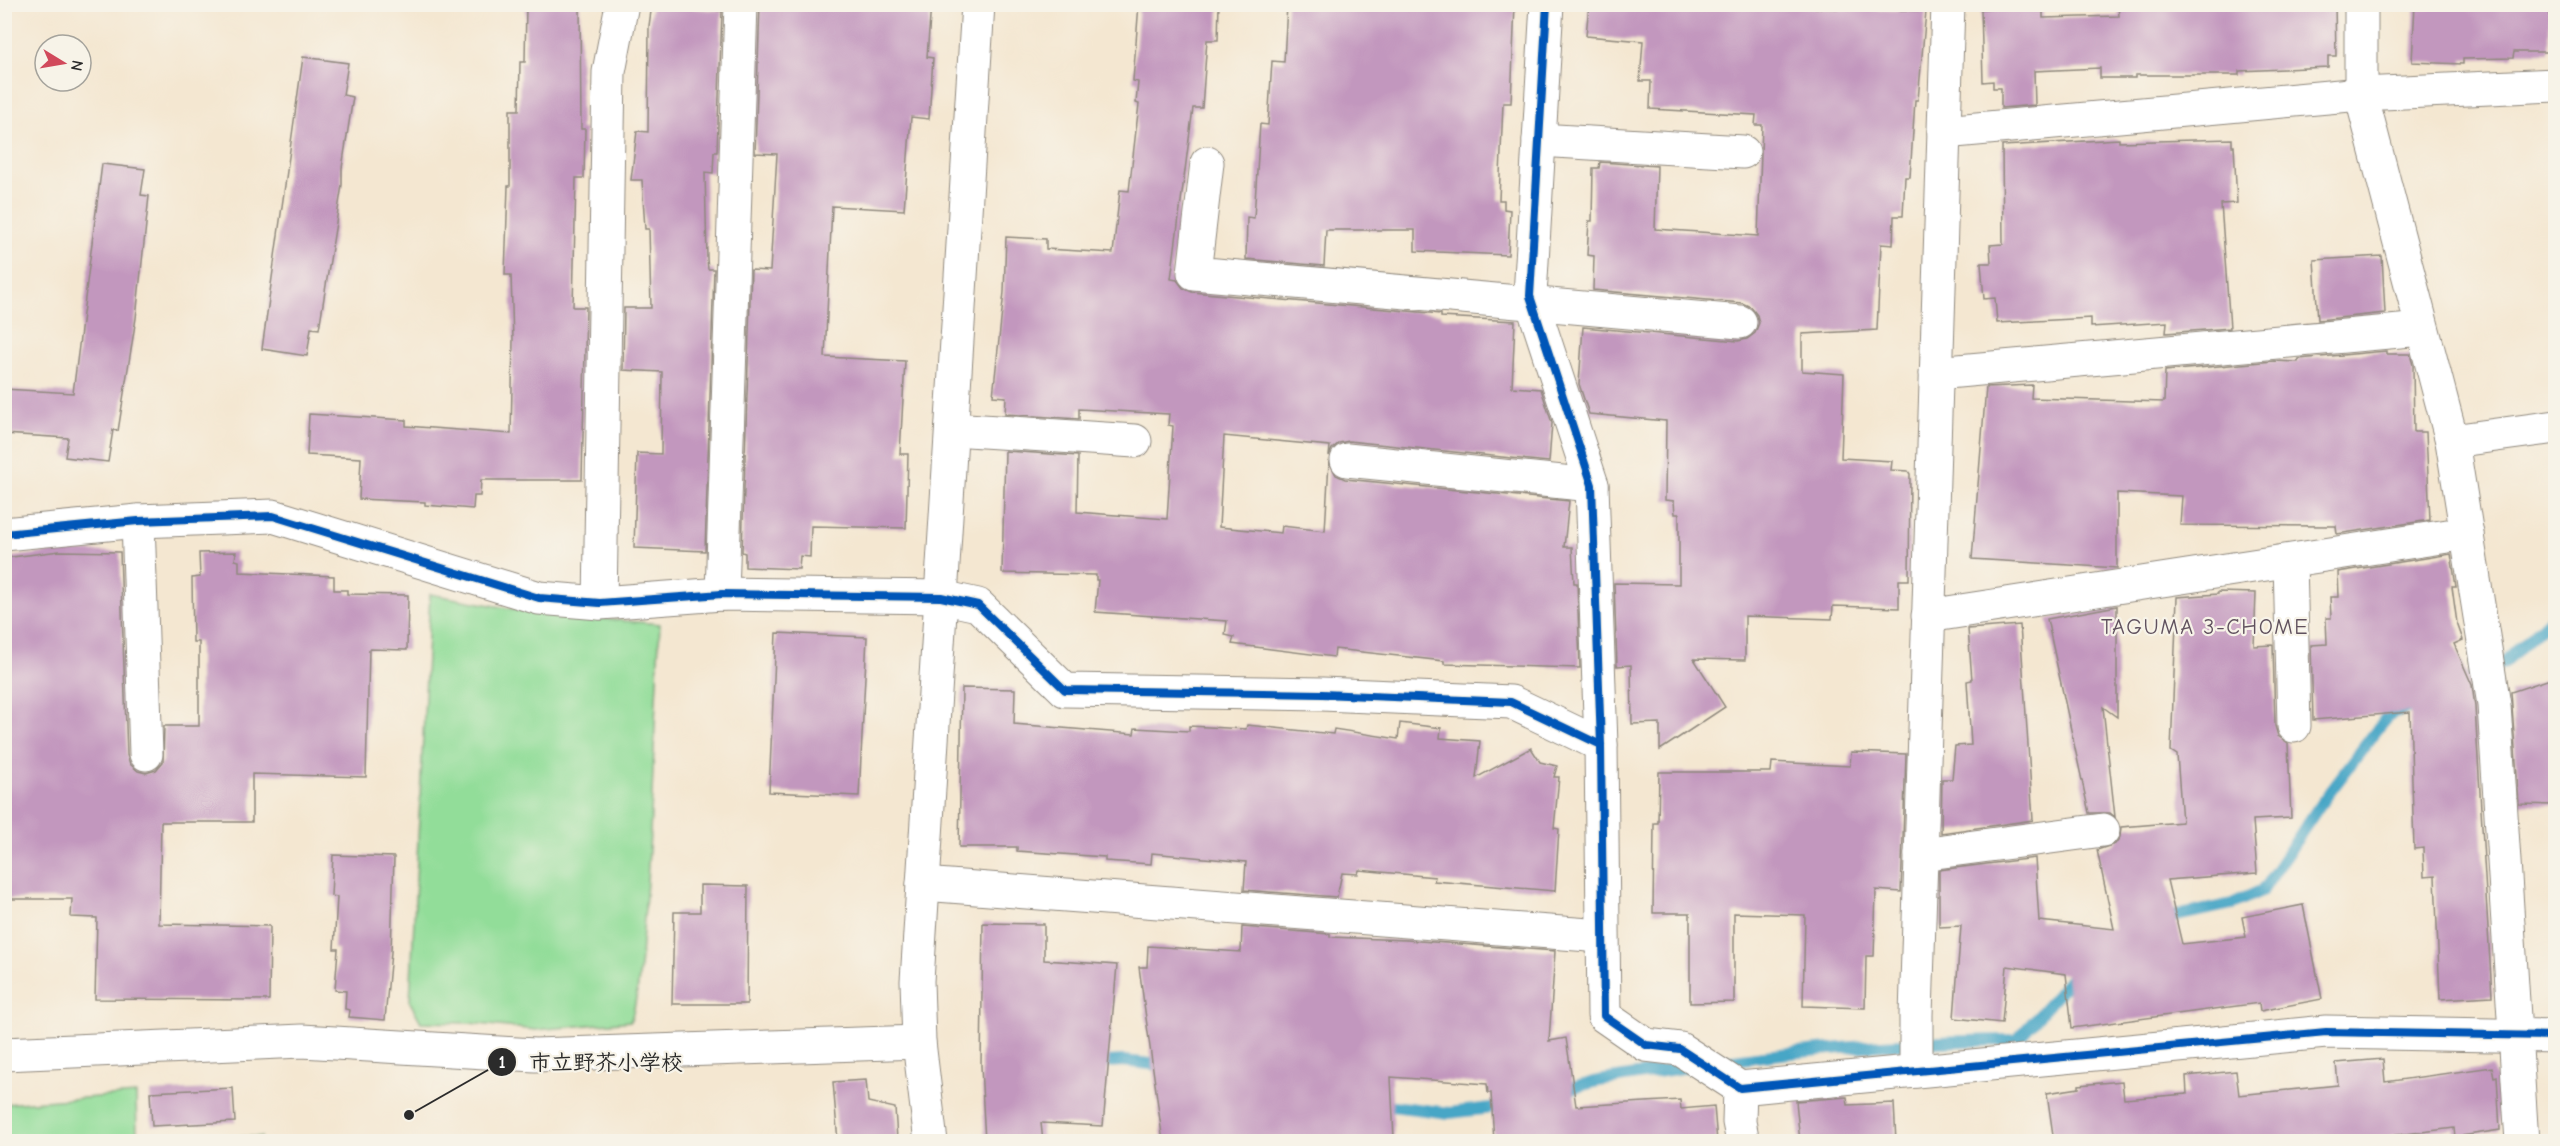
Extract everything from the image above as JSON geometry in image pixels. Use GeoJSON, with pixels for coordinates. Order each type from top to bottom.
{"type":"FeatureCollection","features":[{"type":"Feature","properties":{"kind":"street"},"geometry":{"type":"LineString","coordinates":[[600,603],[609,72],[622,4]]}},
{"type":"Feature","properties":{"kind":"street"},"geometry":{"type":"LineString","coordinates":[[722,594],[741,4]]}},
{"type":"Feature","properties":{"kind":"street"},"geometry":{"type":"LineString","coordinates":[[931,1142],[919,1042],[917,981],[978,4]]}},
{"type":"Feature","properties":{"kind":"street"},"geometry":{"type":"LineString","coordinates":[[1547,4],[1530,296],[1592,485],[1601,745],[1604,1016],[1646,1045],[1680,1049],[1740,1088],[1915,1065],[2326,1032],[2556,1036]]}},
{"type":"Feature","properties":{"kind":"street"},"geometry":{"type":"LineString","coordinates":[[1915,1065],[1948,4]]}},
{"type":"Feature","properties":{"kind":"street"},"geometry":{"type":"LineString","coordinates":[[2361,4],[2361,94],[2452,441],[2494,705],[2522,1142]]}},
{"type":"Feature","properties":{"kind":"street"},"geometry":{"type":"LineString","coordinates":[[1944,132],[2361,94],[2556,85]]}},
{"type":"Feature","properties":{"kind":"street"},"geometry":{"type":"LineString","coordinates":[[1539,140],[1743,152]]}},
{"type":"Feature","properties":{"kind":"street"},"geometry":{"type":"LineString","coordinates":[[1207,162],[1194,273],[1740,322]]}},
{"type":"Feature","properties":{"kind":"street"},"geometry":{"type":"LineString","coordinates":[[1936,373],[2422,329]]}},
{"type":"Feature","properties":{"kind":"street"},"geometry":{"type":"LineString","coordinates":[[2452,441],[2556,426]]}},
{"type":"Feature","properties":{"kind":"street"},"geometry":{"type":"LineString","coordinates":[[952,429],[1135,441]]}},
{"type":"Feature","properties":{"kind":"street"},"geometry":{"type":"LineString","coordinates":[[1347,460],[1592,485]]}},
{"type":"Feature","properties":{"kind":"street"},"geometry":{"type":"LineString","coordinates":[[4,534],[138,521],[273,516],[540,597],[600,603],[722,594],[941,597],[978,605],[1065,690],[1322,694],[1511,702],[1601,745]]}},
{"type":"Feature","properties":{"kind":"street"},"geometry":{"type":"LineString","coordinates":[[138,521],[146,754]]}},
{"type":"Feature","properties":{"kind":"street"},"geometry":{"type":"LineString","coordinates":[[1928,616],[2467,533]]}},
{"type":"Feature","properties":{"kind":"street"},"geometry":{"type":"LineString","coordinates":[[2290,561],[2294,726]]}},
{"type":"Feature","properties":{"kind":"street"},"geometry":{"type":"LineString","coordinates":[[1921,854],[2103,830]]}},
{"type":"Feature","properties":{"kind":"street"},"geometry":{"type":"LineString","coordinates":[[923,884],[1602,936]]}},
{"type":"Feature","properties":{"kind":"street"},"geometry":{"type":"LineString","coordinates":[[4,1054],[302,1041],[535,1055],[919,1042]]}},
{"type":"Feature","properties":{"kind":"street"},"geometry":{"type":"LineString","coordinates":[[1740,1088],[1739,1122],[1743,1142]]}},
{"type":"Feature","properties":{"kind":"green space"},"geometry":{"type":"Polygon","coordinates":[[[430,594],[535,613],[660,624],[648,872],[639,979],[631,1021],[536,1030],[469,1023],[421,1022],[410,1002],[430,594]]]}},
{"type":"Feature","properties":{"kind":"green space"},"geometry":{"type":"Polygon","coordinates":[[[136,1094],[137,1135],[261,1137],[261,1141],[5,1141],[5,1104],[136,1094]]]}},
{"type":"Feature","properties":{"kind":"building"},"geometry":{"type":"Polygon","coordinates":[[[526,4],[580,4],[581,129],[585,129],[584,178],[576,178],[573,307],[586,307],[582,480],[481,480],[480,496],[474,496],[473,509],[425,505],[425,502],[359,499],[361,458],[307,455],[309,414],[406,420],[406,426],[511,434],[513,340],[511,275],[505,275],[508,186],[510,186],[510,110],[519,110],[520,62],[525,62],[526,4]]]}},
{"type":"Feature","properties":{"kind":"building"},"geometry":{"type":"Polygon","coordinates":[[[652,4],[722,11],[717,152],[714,152],[713,173],[705,172],[707,259],[708,269],[714,269],[705,551],[634,548],[637,453],[661,454],[662,372],[623,370],[624,308],[651,308],[649,229],[645,229],[642,180],[631,180],[637,131],[648,132],[649,26],[652,4]]]}},
{"type":"Feature","properties":{"kind":"building"},"geometry":{"type":"Polygon","coordinates":[[[760,4],[931,4],[927,57],[933,58],[929,119],[911,117],[904,210],[832,206],[825,357],[905,361],[900,454],[908,454],[906,528],[811,526],[810,557],[800,556],[799,569],[745,567],[745,553],[742,552],[751,270],[770,271],[777,154],[755,153],[760,4]]]}},
{"type":"Feature","properties":{"kind":"building"},"geometry":{"type":"Polygon","coordinates":[[[1139,4],[1219,4],[1218,40],[1207,40],[1202,108],[1193,108],[1171,279],[1177,280],[1183,288],[1192,292],[1441,314],[1441,317],[1515,321],[1512,387],[1541,389],[1552,423],[1549,462],[1349,441],[1339,443],[1332,449],[1329,456],[1330,446],[1224,436],[1219,527],[1281,533],[1282,526],[1325,531],[1329,462],[1336,475],[1345,479],[1569,501],[1564,547],[1572,547],[1574,583],[1577,583],[1580,668],[1444,664],[1444,661],[1335,649],[1334,657],[1232,644],[1234,637],[1225,635],[1227,621],[1095,612],[1098,580],[1096,580],[1096,575],[1002,573],[1005,451],[1078,456],[1077,512],[1167,519],[1173,426],[1168,425],[1169,414],[1079,409],[1079,419],[1005,414],[1006,397],[993,396],[1004,292],[1006,237],[1046,239],[1046,249],[1113,253],[1120,190],[1129,191],[1139,104],[1136,103],[1138,82],[1133,81],[1139,4]]]}},
{"type":"Feature","properties":{"kind":"building"},"geometry":{"type":"Polygon","coordinates":[[[1287,4],[1515,4],[1511,103],[1503,103],[1499,200],[1504,200],[1504,209],[1510,210],[1508,255],[1415,251],[1415,230],[1326,230],[1324,266],[1246,259],[1247,217],[1254,218],[1260,124],[1268,125],[1272,61],[1284,62],[1287,4]]]}},
{"type":"Feature","properties":{"kind":"building"},"geometry":{"type":"Polygon","coordinates":[[[1589,4],[1813,4],[1812,8],[1926,11],[1918,100],[1915,100],[1910,177],[1905,177],[1903,216],[1894,216],[1893,245],[1881,244],[1877,330],[1802,334],[1802,371],[1844,374],[1841,458],[1892,461],[1891,470],[1908,471],[1910,474],[1909,580],[1899,580],[1899,608],[1833,606],[1832,619],[1745,616],[1745,660],[1694,659],[1725,707],[1660,750],[1660,723],[1632,724],[1631,665],[1617,666],[1614,583],[1679,584],[1679,514],[1675,514],[1674,501],[1665,500],[1666,421],[1589,414],[1579,384],[1583,327],[1738,341],[1747,339],[1755,333],[1759,323],[1751,307],[1742,303],[1593,290],[1594,256],[1587,255],[1589,221],[1592,221],[1593,168],[1599,168],[1600,162],[1657,166],[1655,229],[1758,236],[1762,125],[1755,125],[1756,115],[1650,109],[1651,81],[1640,81],[1643,41],[1586,36],[1589,4]]]}},
{"type":"Feature","properties":{"kind":"building"},"geometry":{"type":"Polygon","coordinates":[[[2118,4],[2335,4],[2336,56],[2328,56],[2328,67],[2239,71],[2239,75],[2135,75],[2135,78],[2100,78],[2100,68],[2034,71],[2035,105],[2001,108],[2001,88],[1993,88],[1993,81],[1983,82],[1981,9],[2043,6],[2043,18],[2119,16],[2118,4]]]}},
{"type":"Feature","properties":{"kind":"building"},"geometry":{"type":"Polygon","coordinates":[[[2415,4],[2550,4],[2549,52],[2514,52],[2513,58],[2463,59],[2463,64],[2412,62],[2415,4]]]}},
{"type":"Feature","properties":{"kind":"building"},"geometry":{"type":"Polygon","coordinates":[[[303,57],[348,63],[343,95],[353,97],[342,168],[342,185],[319,329],[311,328],[307,356],[262,349],[303,57]]]}},
{"type":"Feature","properties":{"kind":"building"},"geometry":{"type":"Polygon","coordinates":[[[2119,139],[2119,142],[2232,139],[2237,203],[2221,204],[2230,328],[2166,333],[2167,322],[2091,327],[2091,318],[1997,323],[1995,298],[1984,299],[1981,263],[1991,263],[1990,245],[2003,244],[2002,146],[2119,139]]]}},
{"type":"Feature","properties":{"kind":"building"},"geometry":{"type":"Polygon","coordinates":[[[102,164],[145,169],[141,195],[149,196],[136,318],[118,431],[113,430],[108,462],[65,457],[68,438],[4,434],[4,389],[73,393],[102,164]]]}},
{"type":"Feature","properties":{"kind":"building"},"geometry":{"type":"Polygon","coordinates":[[[2382,256],[2385,313],[2318,320],[2314,260],[2382,256]]]}},
{"type":"Feature","properties":{"kind":"building"},"geometry":{"type":"Polygon","coordinates":[[[2386,351],[2386,354],[2410,354],[2413,365],[2414,432],[2426,432],[2430,520],[2337,534],[2336,526],[2180,525],[2182,496],[2117,493],[2117,568],[1972,559],[1986,387],[2032,385],[2031,398],[2164,402],[2165,371],[2274,361],[2298,362],[2299,359],[2386,351]]]}},
{"type":"Feature","properties":{"kind":"building"},"geometry":{"type":"Polygon","coordinates":[[[60,551],[120,552],[127,755],[130,764],[138,771],[146,773],[156,770],[163,762],[164,726],[199,726],[199,642],[193,642],[192,578],[200,577],[199,553],[236,552],[235,560],[239,561],[239,572],[334,576],[334,590],[347,590],[347,594],[408,595],[407,650],[369,649],[366,777],[252,774],[252,822],[161,822],[159,924],[270,926],[269,1000],[95,999],[97,918],[71,917],[72,899],[4,899],[4,558],[60,551]]]}},
{"type":"Feature","properties":{"kind":"building"},"geometry":{"type":"Polygon","coordinates":[[[2451,554],[2456,587],[2452,587],[2457,623],[2463,640],[2454,644],[2472,685],[2475,707],[2492,996],[2440,999],[2435,876],[2424,877],[2423,848],[2414,849],[2410,712],[2313,720],[2311,645],[2327,644],[2326,618],[2331,618],[2330,597],[2339,597],[2338,572],[2451,554]]]}},
{"type":"Feature","properties":{"kind":"building"},"geometry":{"type":"Polygon","coordinates":[[[2218,592],[2256,593],[2254,646],[2273,645],[2275,726],[2278,736],[2288,743],[2291,818],[2253,820],[2257,873],[2167,880],[2182,944],[2246,937],[2242,917],[2303,905],[2322,999],[2260,1011],[2259,1003],[2072,1028],[2066,974],[2007,966],[2002,1023],[1954,1018],[1961,926],[1939,927],[1939,870],[2035,858],[2039,921],[2114,929],[2097,850],[2115,844],[2120,837],[2121,827],[2182,822],[2177,755],[2171,751],[2177,597],[2218,594],[2218,592]]]}},
{"type":"Feature","properties":{"kind":"building"},"geometry":{"type":"Polygon","coordinates":[[[2117,606],[2117,717],[2103,707],[2115,817],[2110,813],[2089,813],[2047,619],[2117,606]]]}},
{"type":"Feature","properties":{"kind":"building"},"geometry":{"type":"Polygon","coordinates":[[[2020,625],[2033,820],[1941,833],[1942,779],[1952,779],[1955,746],[1971,745],[1967,681],[1972,680],[1968,629],[2020,625]]]}},
{"type":"Feature","properties":{"kind":"building"},"geometry":{"type":"Polygon","coordinates":[[[776,633],[867,637],[859,796],[769,792],[776,633]]]}},
{"type":"Feature","properties":{"kind":"building"},"geometry":{"type":"Polygon","coordinates":[[[2556,677],[2556,805],[2519,804],[2511,692],[2556,677]]]}},
{"type":"Feature","properties":{"kind":"building"},"geometry":{"type":"Polygon","coordinates":[[[962,688],[1015,689],[1014,724],[1134,734],[1135,728],[1189,731],[1189,726],[1246,729],[1247,725],[1333,734],[1334,729],[1398,739],[1400,723],[1441,728],[1440,738],[1480,741],[1476,778],[1531,748],[1540,762],[1557,766],[1554,777],[1559,777],[1554,828],[1559,829],[1555,891],[1434,881],[1435,877],[1359,870],[1358,874],[1342,873],[1337,897],[1244,890],[1246,862],[1152,853],[1151,864],[1105,861],[1105,857],[1017,851],[1017,847],[959,847],[962,688]]]}},
{"type":"Feature","properties":{"kind":"building"},"geometry":{"type":"Polygon","coordinates":[[[1851,752],[1906,754],[1901,892],[1876,890],[1874,956],[1866,956],[1865,1008],[1803,1006],[1805,915],[1734,913],[1734,1002],[1690,1003],[1690,913],[1653,913],[1654,823],[1658,823],[1659,772],[1771,772],[1772,762],[1850,766],[1851,752]]]}},
{"type":"Feature","properties":{"kind":"building"},"geometry":{"type":"Polygon","coordinates":[[[333,855],[394,857],[391,952],[385,1020],[349,1017],[350,1010],[345,1009],[346,991],[335,990],[338,949],[334,949],[337,897],[331,896],[333,855]]]}},
{"type":"Feature","properties":{"kind":"building"},"geometry":{"type":"Polygon","coordinates":[[[700,885],[748,886],[747,1004],[672,1004],[674,912],[700,912],[700,885]]]}},
{"type":"Feature","properties":{"kind":"building"},"geometry":{"type":"Polygon","coordinates":[[[983,923],[1044,924],[1044,960],[1117,965],[1103,1126],[1041,1123],[1043,1142],[985,1142],[981,1066],[983,923]]]}},
{"type":"Feature","properties":{"kind":"building"},"geometry":{"type":"Polygon","coordinates":[[[1242,927],[1330,934],[1330,937],[1555,951],[1549,1041],[1566,1038],[1576,1106],[1680,1100],[1681,1109],[1714,1106],[1717,1142],[1494,1142],[1491,1093],[1488,1093],[1487,1084],[1391,1077],[1394,1139],[1373,1142],[1163,1142],[1139,967],[1147,967],[1148,946],[1241,952],[1242,927]]]}},
{"type":"Feature","properties":{"kind":"building"},"geometry":{"type":"Polygon","coordinates":[[[2383,1059],[2385,1082],[2492,1067],[2494,1077],[2497,1076],[2500,1130],[2455,1137],[2454,1128],[2389,1136],[2390,1142],[2054,1142],[2047,1093],[2079,1088],[2079,1085],[2122,1081],[2124,1099],[2187,1094],[2186,1076],[2236,1071],[2239,1095],[2338,1085],[2336,1063],[2383,1059]]]}},
{"type":"Feature","properties":{"kind":"building"},"geometry":{"type":"Polygon","coordinates":[[[866,1080],[868,1102],[895,1108],[897,1139],[838,1142],[833,1082],[866,1080]]]}},
{"type":"Feature","properties":{"kind":"building"},"geometry":{"type":"Polygon","coordinates":[[[233,1088],[235,1122],[152,1126],[150,1092],[233,1088]]]}},
{"type":"Feature","properties":{"kind":"building"},"geometry":{"type":"Polygon","coordinates":[[[1847,1097],[1848,1105],[1894,1103],[1896,1142],[1800,1142],[1796,1101],[1847,1097]]]}},
{"type":"Feature","properties":{"kind":"waterway"},"geometry":{"type":"LineString","coordinates":[[2454,686],[2505,662],[2556,613]]}},
{"type":"Feature","properties":{"kind":"waterway"},"geometry":{"type":"LineString","coordinates":[[2162,919],[2232,904],[2263,890],[2320,805],[2386,718],[2408,707]]}},
{"type":"Feature","properties":{"kind":"waterway"},"geometry":{"type":"LineString","coordinates":[[1712,1063],[1864,1046],[2017,1040],[2077,972]]}},
{"type":"Feature","properties":{"kind":"waterway"},"geometry":{"type":"LineString","coordinates":[[1093,1063],[1123,1061],[1168,1066]]}},
{"type":"Feature","properties":{"kind":"waterway"},"geometry":{"type":"LineString","coordinates":[[1559,1092],[1598,1081],[1695,1066]]}},
{"type":"Feature","properties":{"kind":"waterway"},"geometry":{"type":"LineString","coordinates":[[1376,1104],[1449,1113],[1508,1106]]}},
{"type":"Feature","properties":{"kind":"cycle path"},"geometry":{"type":"LineString","coordinates":[[1547,4],[1530,296],[1592,485],[1601,745],[1604,1016],[1646,1045],[1680,1049],[1740,1088],[2326,1032],[2556,1036]]}},
{"type":"Feature","properties":{"kind":"cycle path"},"geometry":{"type":"LineString","coordinates":[[4,534],[138,521],[273,516],[539,598],[600,603],[722,594],[941,597],[978,605],[1065,690],[1322,694],[1511,702],[1601,745]]}},
{"type":"Feature","properties":{"kind":"place","name":"市立野芥小学校"},"geometry":{"type":"Point","coordinates":[409,1115]}},
{"type":"Feature","properties":{"kind":"district","name":"TAGUMA 3-CHOME"},"geometry":{"type":"Point","coordinates":[2205,627]}}]}
